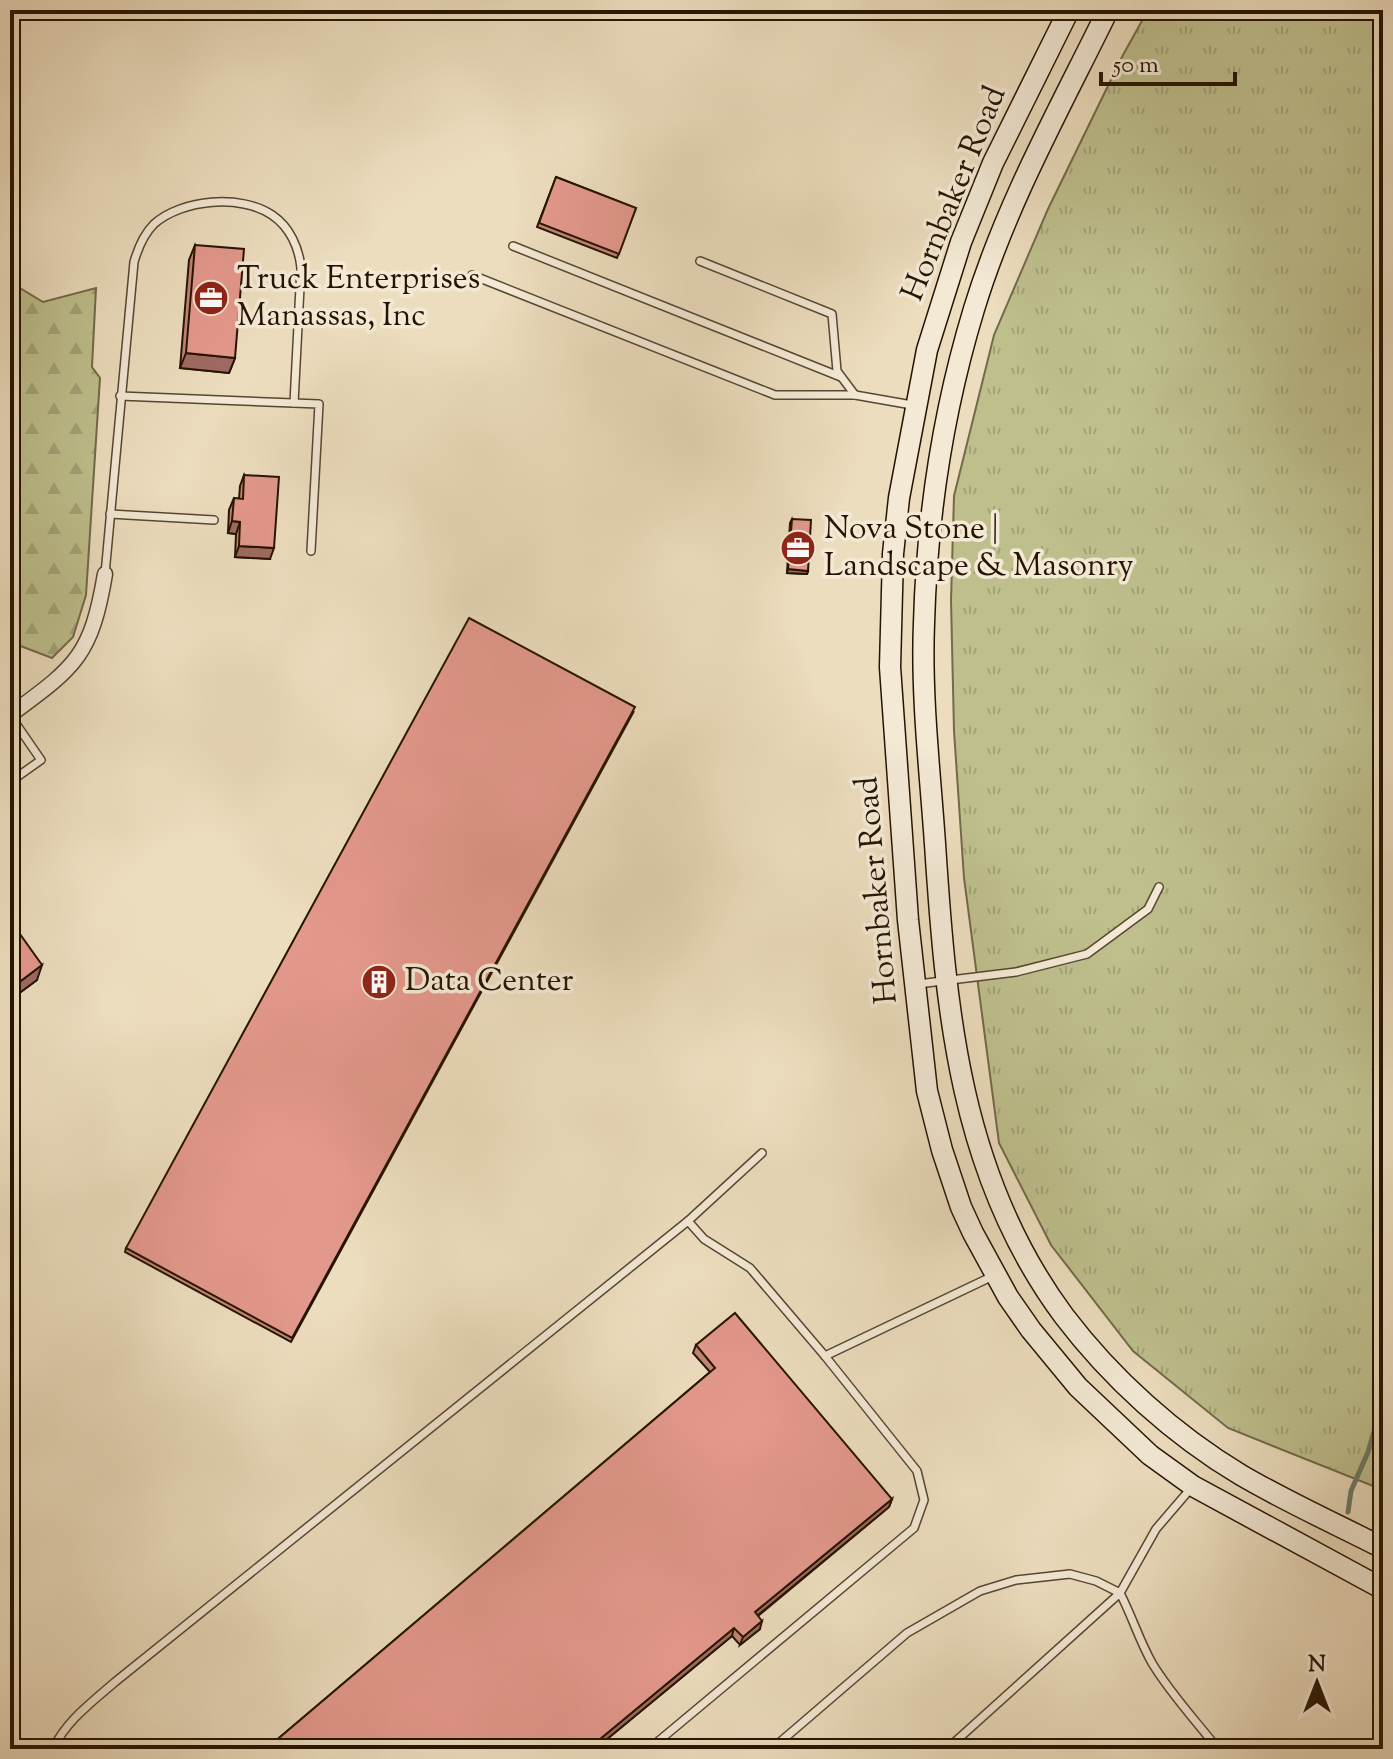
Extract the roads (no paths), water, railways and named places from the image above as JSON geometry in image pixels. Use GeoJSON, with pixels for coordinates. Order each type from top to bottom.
{"type":"FeatureCollection","features":[{"type":"Feature","properties":{"kind":"main road","name":"Hornbaker Road"},"geometry":{"type":"LineString","coordinates":[[1069,10],[993,163],[961,242],[927,350],[914,406],[893,554],[890,667],[908,920],[927,1091],[961,1207],[995,1275],[1031,1330],[1078,1387],[1150,1455],[1193,1486],[1383,1589]]}},
{"type":"Feature","properties":{"kind":"main road","name":"Hornbaker Road"},"geometry":{"type":"LineString","coordinates":[[1108,10],[1036,153],[1004,226],[975,308],[947,416],[937,471],[929,531],[924,627],[927,733],[945,981],[970,1119],[997,1197],[1023,1253],[1066,1318],[1110,1368],[1181,1434],[1241,1475],[1383,1548]]}},
{"type":"Feature","properties":{"kind":"street"},"geometry":{"type":"LineString","coordinates":[[10,715],[61,675],[86,647],[97,616],[105,574]]}},
{"type":"Feature","properties":{"kind":"lane"},"geometry":{"type":"LineString","coordinates":[[105,574],[134,262],[141,241],[153,225],[180,209],[217,203],[246,206],[270,213],[285,227],[297,249],[301,268],[294,403]]}},
{"type":"Feature","properties":{"kind":"lane"},"geometry":{"type":"LineString","coordinates":[[513,246],[841,377]]}},
{"type":"Feature","properties":{"kind":"lane"},"geometry":{"type":"LineString","coordinates":[[700,261],[832,314],[837,371],[855,395]]}},
{"type":"Feature","properties":{"kind":"lane"},"geometry":{"type":"LineString","coordinates":[[472,275],[775,395],[855,395],[914,406]]}},
{"type":"Feature","properties":{"kind":"lane"},"geometry":{"type":"LineString","coordinates":[[120,396],[319,404],[311,551]]}},
{"type":"Feature","properties":{"kind":"lane"},"geometry":{"type":"LineString","coordinates":[[110,514],[214,520]]}},
{"type":"Feature","properties":{"kind":"lane"},"geometry":{"type":"LineString","coordinates":[[10,715],[41,760],[10,782]]}},
{"type":"Feature","properties":{"kind":"lane"},"geometry":{"type":"LineString","coordinates":[[915,984],[1016,972],[1087,954],[1148,909],[1159,887]]}},
{"type":"Feature","properties":{"kind":"lane"},"geometry":{"type":"LineString","coordinates":[[53,1749],[79,1714],[115,1682],[688,1221],[762,1153]]}},
{"type":"Feature","properties":{"kind":"lane"},"geometry":{"type":"LineString","coordinates":[[649,1749],[914,1528],[924,1500],[917,1471],[825,1356],[750,1268],[704,1239],[688,1221]]}},
{"type":"Feature","properties":{"kind":"lane"},"geometry":{"type":"LineString","coordinates":[[825,1356],[995,1275]]}},
{"type":"Feature","properties":{"kind":"lane"},"geometry":{"type":"LineString","coordinates":[[947,1749],[1120,1593],[1156,1529],[1193,1486]]}},
{"type":"Feature","properties":{"kind":"lane"},"geometry":{"type":"LineString","coordinates":[[772,1749],[907,1633],[980,1591],[1016,1580],[1070,1574],[1096,1581],[1120,1593],[1154,1666],[1218,1749]]}},
{"type":"Feature","properties":{"kind":"waterway"},"geometry":{"type":"LineString","coordinates":[[1348,1512],[1351,1491],[1368,1452],[1383,1401]]}},
{"type":"Feature","properties":{"kind":"place","name":"Truck Enterprises Manassas, Inc"},"geometry":{"type":"Point","coordinates":[211,298]}},
{"type":"Feature","properties":{"kind":"place","name":"Nova Stone | Landscape & Masonry"},"geometry":{"type":"Point","coordinates":[798,548]}},
{"type":"Feature","properties":{"kind":"place","name":"Data Center"},"geometry":{"type":"Point","coordinates":[379,982]}}]}
